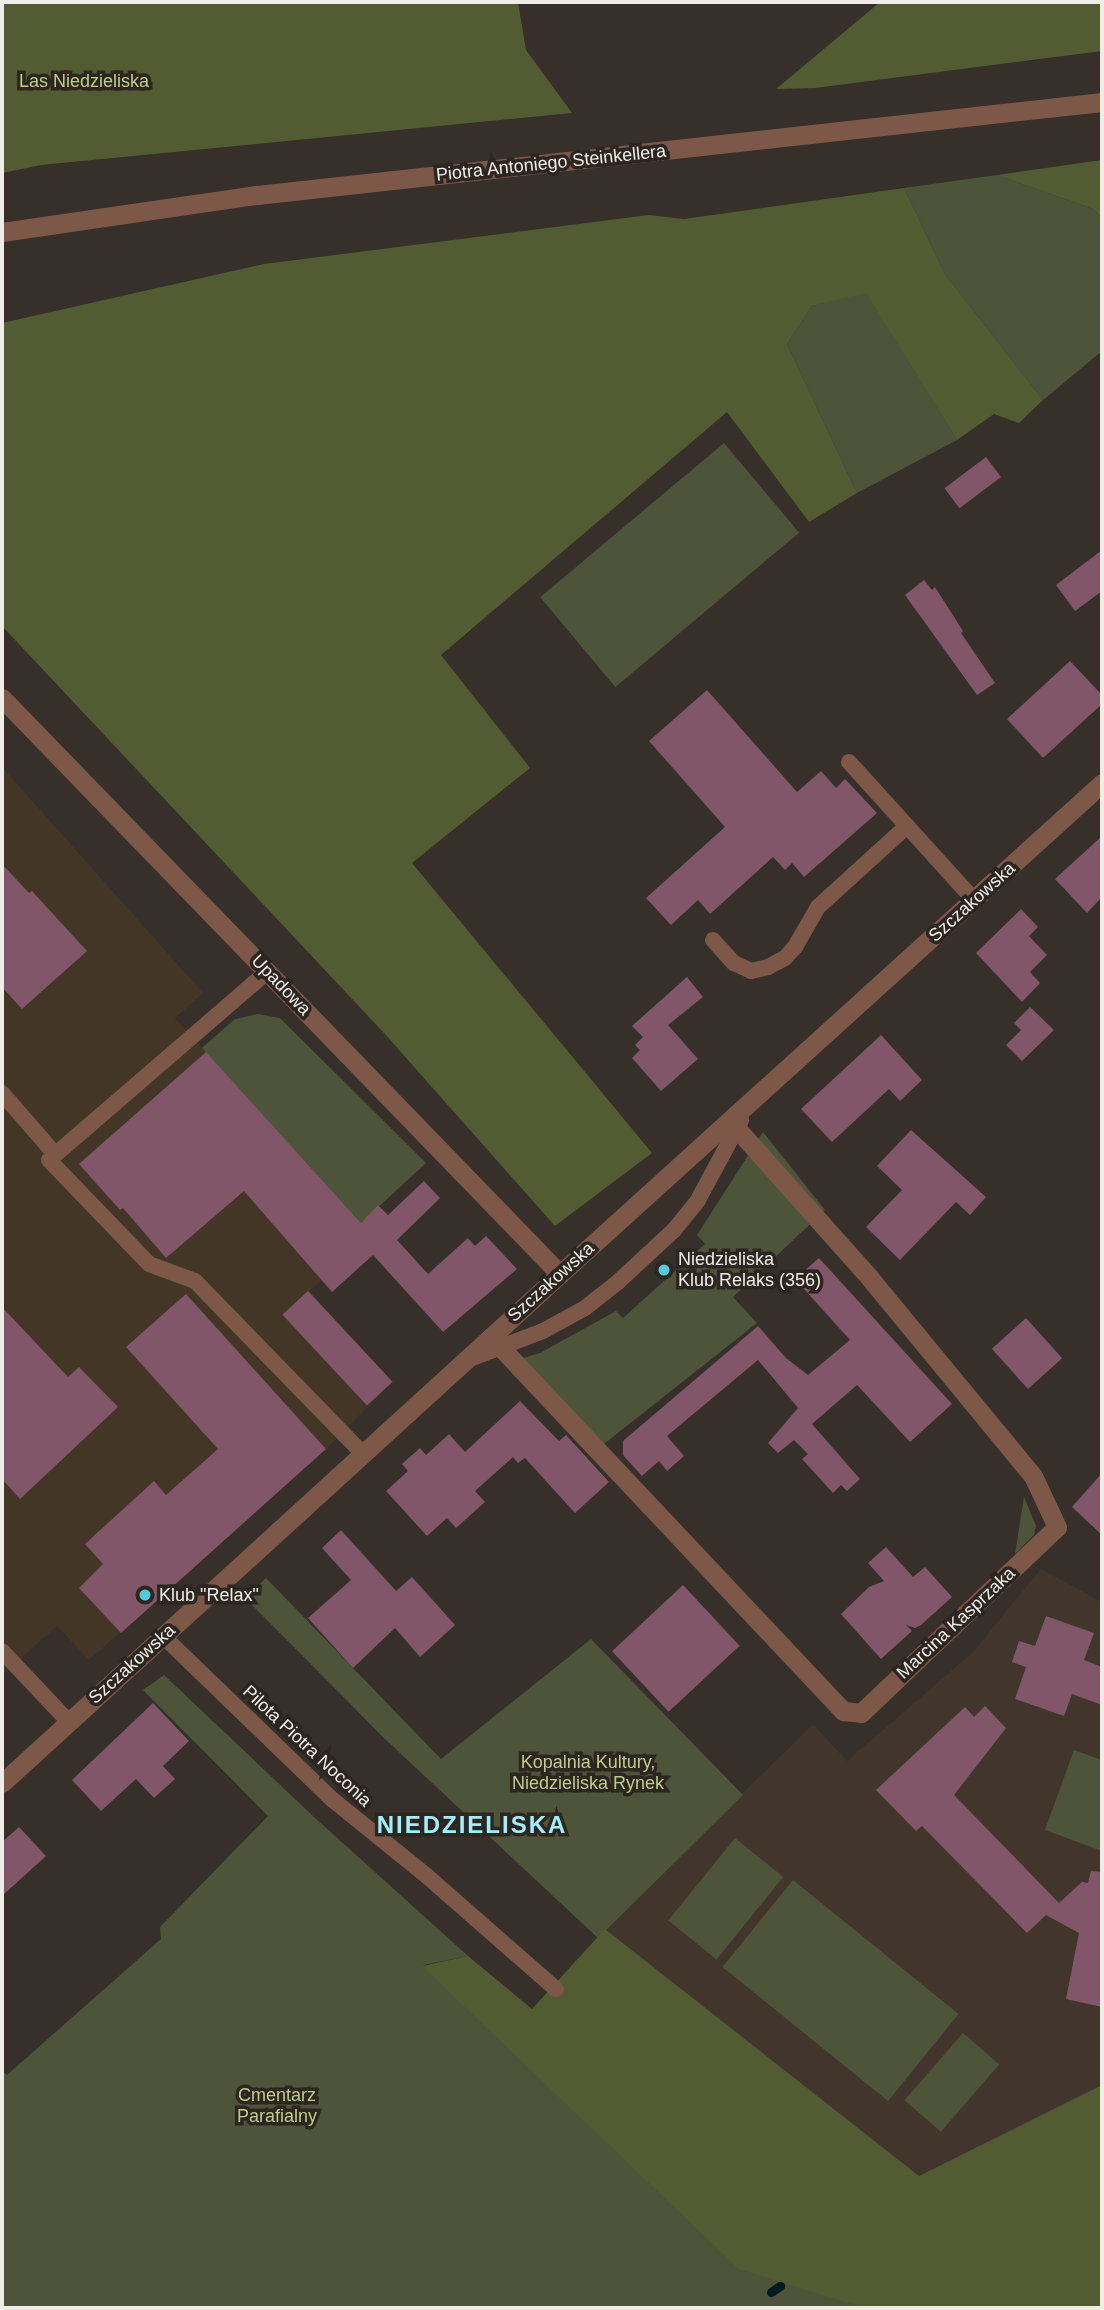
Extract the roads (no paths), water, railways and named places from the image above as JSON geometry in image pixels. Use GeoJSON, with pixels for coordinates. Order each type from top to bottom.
{"type":"FeatureCollection","features":[{"type":"Feature","properties":{"kind":"street","name":"Piotra Antoniego Steinkellera"},"geometry":{"type":"LineString","coordinates":[[2,232],[257,195],[1102,102]]}},
{"type":"Feature","properties":{"kind":"street","name":"Upadowa"},"geometry":{"type":"LineString","coordinates":[[2,698],[559,1274]]}},
{"type":"Feature","properties":{"kind":"street","name":"Szczakowska"},"geometry":{"type":"LineString","coordinates":[[2,1783],[465,1361],[496,1343],[559,1274],[734,1124],[749,1104],[1102,783]]}},
{"type":"Feature","properties":{"kind":"street","name":"Marcina Kasprzaka"},"geometry":{"type":"LineString","coordinates":[[496,1343],[842,1711],[861,1713],[1057,1528],[1033,1476],[870,1278],[734,1124]]}},
{"type":"Feature","properties":{"kind":"lane"},"geometry":{"type":"LineString","coordinates":[[849,762],[974,900]]}},
{"type":"Feature","properties":{"kind":"lane"},"geometry":{"type":"LineString","coordinates":[[713,940],[734,963],[751,971],[768,967],[785,958],[795,947],[818,907],[907,826]]}},
{"type":"Feature","properties":{"kind":"lane"},"geometry":{"type":"LineString","coordinates":[[268,971],[49,1160],[149,1265],[195,1281],[363,1454]]}},
{"type":"Feature","properties":{"kind":"lane"},"geometry":{"type":"LineString","coordinates":[[2,1093],[55,1154]]}},
{"type":"Feature","properties":{"kind":"lane"},"geometry":{"type":"LineString","coordinates":[[496,1343],[543,1332],[585,1308],[665,1239],[698,1200],[734,1124]]}},
{"type":"Feature","properties":{"kind":"lane","name":"Pilota Piotra Noconia"},"geometry":{"type":"LineString","coordinates":[[163,1636],[333,1800],[411,1863],[556,1989]]}},
{"type":"Feature","properties":{"kind":"lane"},"geometry":{"type":"LineString","coordinates":[[2,1651],[69,1721]]}},
{"type":"Feature","properties":{"kind":"waterway"},"geometry":{"type":"LineString","coordinates":[[771,2292],[780,2286]]}},
{"type":"Feature","properties":{"kind":"place","name":"Niedzieliska Klub Relaks (356)"},"geometry":{"type":"Point","coordinates":[664,1270]}},
{"type":"Feature","properties":{"kind":"place","name":"Klub \"Relax\""},"geometry":{"type":"Point","coordinates":[145,1595]}},
{"type":"Feature","properties":{"kind":"district","name":"NIEDZIELISKA"},"geometry":{"type":"Point","coordinates":[472,1825]}},
{"type":"Feature","properties":{"kind":"park label","name":"Las Niedzieliska"},"geometry":{"type":"Point","coordinates":[84,81]}},
{"type":"Feature","properties":{"kind":"park label","name":"Kopalnia Kultury, Niedzieliska Rynek"},"geometry":{"type":"Point","coordinates":[588,1774]}},
{"type":"Feature","properties":{"kind":"park label","name":"Cmentarz Parafialny"},"geometry":{"type":"Point","coordinates":[277,2106]}}]}
